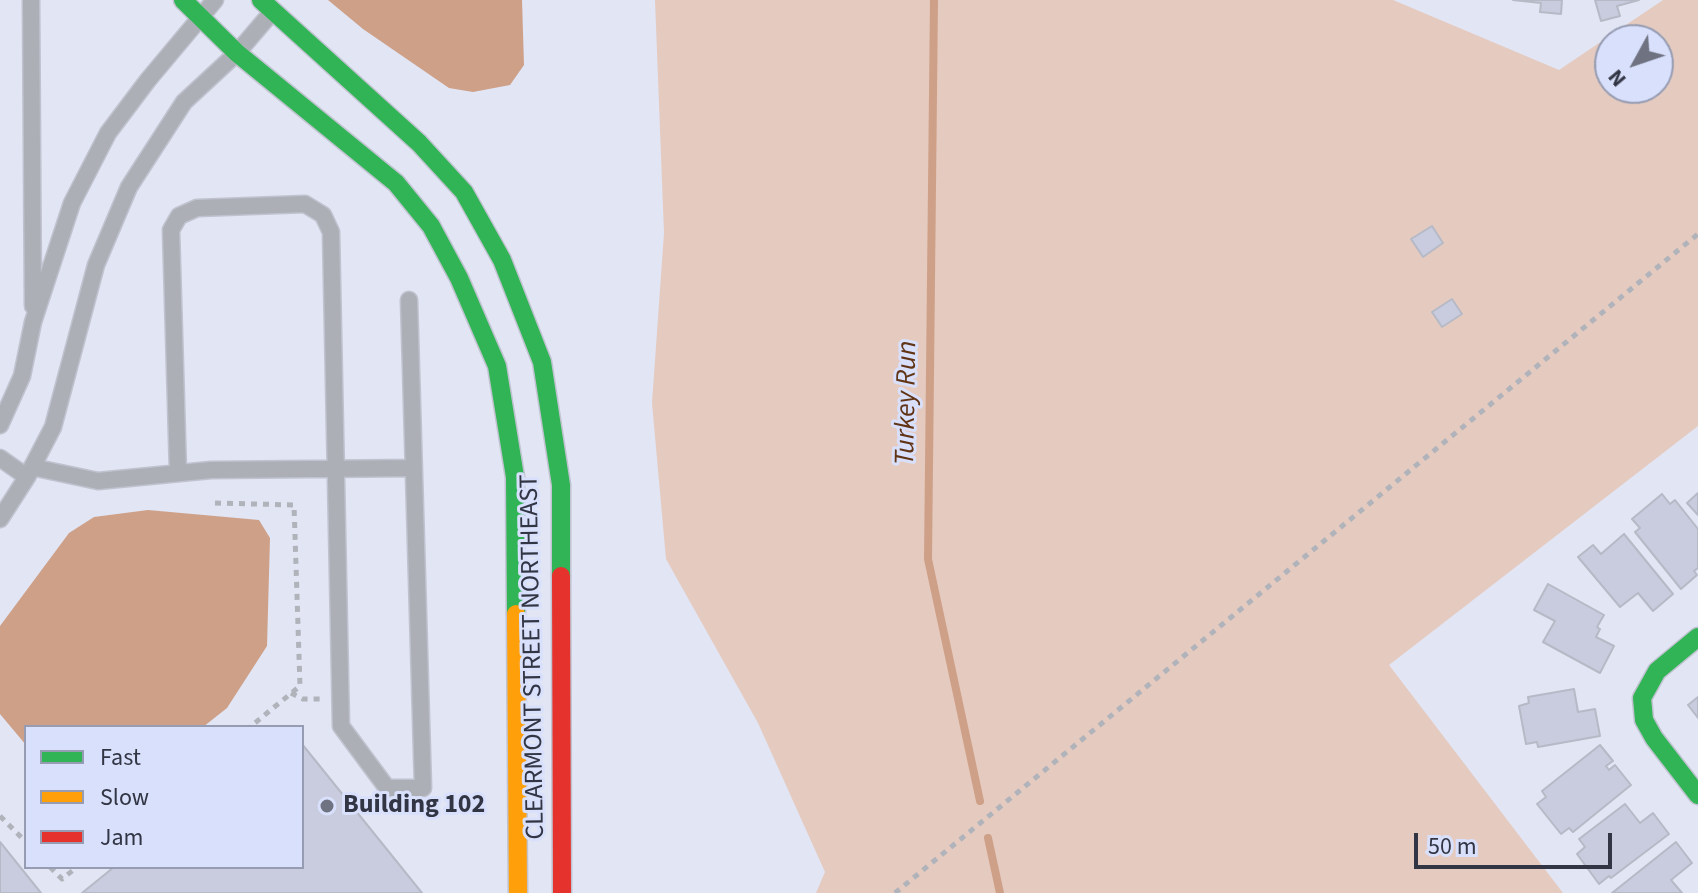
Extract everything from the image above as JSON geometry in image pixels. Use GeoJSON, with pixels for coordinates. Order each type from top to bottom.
{"type":"FeatureCollection","features":[{"type":"Feature","properties":{"kind":"street","name":"CLEARMONT STREET NORTHEAST"},"geometry":{"type":"LineString","coordinates":[[183,0],[237,53],[396,183],[431,226],[459,278],[497,366],[515,477],[518,893]]}},
{"type":"Feature","properties":{"kind":"street","name":"CLEARMONT STREET NORTHEAST"},"geometry":{"type":"LineString","coordinates":[[267,5],[419,143],[464,192],[502,260],[542,362],[561,485],[562,893]]}},
{"type":"Feature","properties":{"kind":"street"},"geometry":{"type":"LineString","coordinates":[[1698,637],[1657,671],[1642,698],[1644,720],[1654,738],[1698,795]]}},
{"type":"Feature","properties":{"kind":"lane"},"geometry":{"type":"LineString","coordinates":[[31,0],[33,322]]}},
{"type":"Feature","properties":{"kind":"lane"},"geometry":{"type":"LineString","coordinates":[[0,425],[22,376],[33,322],[72,203],[108,133],[215,0]]}},
{"type":"Feature","properties":{"kind":"lane"},"geometry":{"type":"LineString","coordinates":[[0,519],[30,472],[53,427],[96,265],[129,187],[184,102],[237,53],[267,5]]}},
{"type":"Feature","properties":{"kind":"lane"},"geometry":{"type":"LineString","coordinates":[[178,472],[171,230],[179,216],[197,208],[305,204],[323,215],[331,232],[341,726],[387,788],[423,788],[409,300]]}},
{"type":"Feature","properties":{"kind":"lane"},"geometry":{"type":"LineString","coordinates":[[0,458],[30,472],[98,481],[178,472],[414,468]]}},
{"type":"Feature","properties":{"kind":"path"},"geometry":{"type":"LineString","coordinates":[[895,893],[1698,234]]}},
{"type":"Feature","properties":{"kind":"path"},"geometry":{"type":"LineString","coordinates":[[215,503],[294,505],[300,686],[252,725]]}},
{"type":"Feature","properties":{"kind":"path"},"geometry":{"type":"LineString","coordinates":[[291,693],[303,699],[340,699]]}},
{"type":"Feature","properties":{"kind":"path"},"geometry":{"type":"LineString","coordinates":[[0,816],[24,840]]}},
{"type":"Feature","properties":{"kind":"path"},"geometry":{"type":"LineString","coordinates":[[52,869],[62,879],[74,869]]}},
{"type":"Feature","properties":{"kind":"shaded area"},"geometry":{"type":"Polygon","coordinates":[[[328,0],[522,0],[524,65],[510,85],[473,92],[449,88],[363,29],[328,0]]]}},
{"type":"Feature","properties":{"kind":"shaded area"},"geometry":{"type":"Polygon","coordinates":[[[655,0],[1393,0],[1559,70],[1594,46],[1594,104],[1674,104],[1674,24],[1627,24],[1663,0],[1698,0],[1698,426],[1389,665],[1563,893],[816,893],[825,872],[758,723],[666,559],[652,403],[664,233],[655,0]]]}},
{"type":"Feature","properties":{"kind":"shaded area"},"geometry":{"type":"Polygon","coordinates":[[[148,510],[259,520],[270,538],[267,646],[227,708],[206,725],[24,725],[24,743],[0,714],[0,626],[69,533],[94,517],[148,510]]]}},
{"type":"Feature","properties":{"kind":"building"},"geometry":{"type":"Polygon","coordinates":[[[1513,0],[1562,0],[1561,14],[1540,12],[1541,3],[1513,0]]]}},
{"type":"Feature","properties":{"kind":"building"},"geometry":{"type":"Polygon","coordinates":[[[1595,0],[1639,0],[1617,6],[1620,16],[1601,21],[1595,0]]]}},
{"type":"Feature","properties":{"kind":"building"},"geometry":{"type":"Polygon","coordinates":[[[1432,226],[1443,243],[1423,257],[1411,239],[1432,226]]]}},
{"type":"Feature","properties":{"kind":"building"},"geometry":{"type":"Polygon","coordinates":[[[1452,299],[1462,314],[1442,327],[1432,312],[1452,299]]]}},
{"type":"Feature","properties":{"kind":"building"},"geometry":{"type":"Polygon","coordinates":[[[1698,493],[1698,515],[1687,503],[1698,493]]]}},
{"type":"Feature","properties":{"kind":"building"},"geometry":{"type":"Polygon","coordinates":[[[1662,494],[1670,504],[1675,500],[1698,529],[1698,568],[1694,571],[1697,575],[1681,589],[1635,532],[1640,528],[1632,519],[1662,494]]]}},
{"type":"Feature","properties":{"kind":"building"},"geometry":{"type":"Polygon","coordinates":[[[1624,534],[1673,594],[1653,611],[1638,593],[1620,607],[1578,557],[1593,545],[1601,554],[1624,534]]]}},
{"type":"Feature","properties":{"kind":"building"},"geometry":{"type":"Polygon","coordinates":[[[1548,584],[1604,615],[1597,627],[1600,629],[1596,637],[1614,646],[1600,673],[1543,642],[1555,621],[1534,610],[1548,584]]]}},
{"type":"Feature","properties":{"kind":"building"},"geometry":{"type":"Polygon","coordinates":[[[1574,689],[1578,712],[1595,709],[1600,736],[1538,747],[1537,742],[1526,744],[1519,706],[1529,703],[1528,697],[1574,689]]]}},
{"type":"Feature","properties":{"kind":"building"},"geometry":{"type":"Polygon","coordinates":[[[1698,697],[1698,718],[1688,705],[1698,697]]]}},
{"type":"Feature","properties":{"kind":"building"},"geometry":{"type":"Polygon","coordinates":[[[1600,745],[1613,761],[1606,766],[1609,770],[1615,765],[1631,785],[1573,832],[1569,828],[1561,834],[1537,804],[1546,797],[1542,791],[1600,745]]]}},
{"type":"Feature","properties":{"kind":"building","name":"Building 102"},"geometry":{"type":"Polygon","coordinates":[[[304,746],[422,893],[82,893],[112,869],[304,869],[304,746]]]}},
{"type":"Feature","properties":{"kind":"building"},"geometry":{"type":"Polygon","coordinates":[[[1625,804],[1640,823],[1653,813],[1669,834],[1599,884],[1577,854],[1585,847],[1579,839],[1625,804]]]}},
{"type":"Feature","properties":{"kind":"building"},"geometry":{"type":"Polygon","coordinates":[[[0,842],[41,893],[0,893],[0,842]]]}},
{"type":"Feature","properties":{"kind":"building"},"geometry":{"type":"Polygon","coordinates":[[[1676,842],[1692,863],[1671,880],[1682,893],[1612,893],[1676,842]]]}},
{"type":"Feature","properties":{"kind":"waterway","name":"Turkey Run"},"geometry":{"type":"LineString","coordinates":[[934,0],[928,559],[980,801]]}},
{"type":"Feature","properties":{"kind":"waterway","name":"Turkey Run"},"geometry":{"type":"LineString","coordinates":[[988,838],[1000,893]]}},
{"type":"Feature","properties":{"kind":"traffic: fast"},"geometry":{"type":"LineString","coordinates":[[183,0],[237,53],[396,183],[431,226],[459,278],[497,366],[515,477],[516,614]]}},
{"type":"Feature","properties":{"kind":"traffic: fast"},"geometry":{"type":"LineString","coordinates":[[261,0],[419,143],[464,192],[502,260],[542,362],[561,485],[561,576]]}},
{"type":"Feature","properties":{"kind":"traffic: fast"},"geometry":{"type":"LineString","coordinates":[[1698,637],[1657,671],[1642,698],[1644,720],[1654,738],[1698,795]]}},
{"type":"Feature","properties":{"kind":"traffic: slow"},"geometry":{"type":"LineString","coordinates":[[516,614],[518,893]]}},
{"type":"Feature","properties":{"kind":"traffic: jam"},"geometry":{"type":"LineString","coordinates":[[561,576],[562,893]]}},
{"type":"Feature","properties":{"kind":"place","name":"Building 102"},"geometry":{"type":"Point","coordinates":[327,806]}}]}
